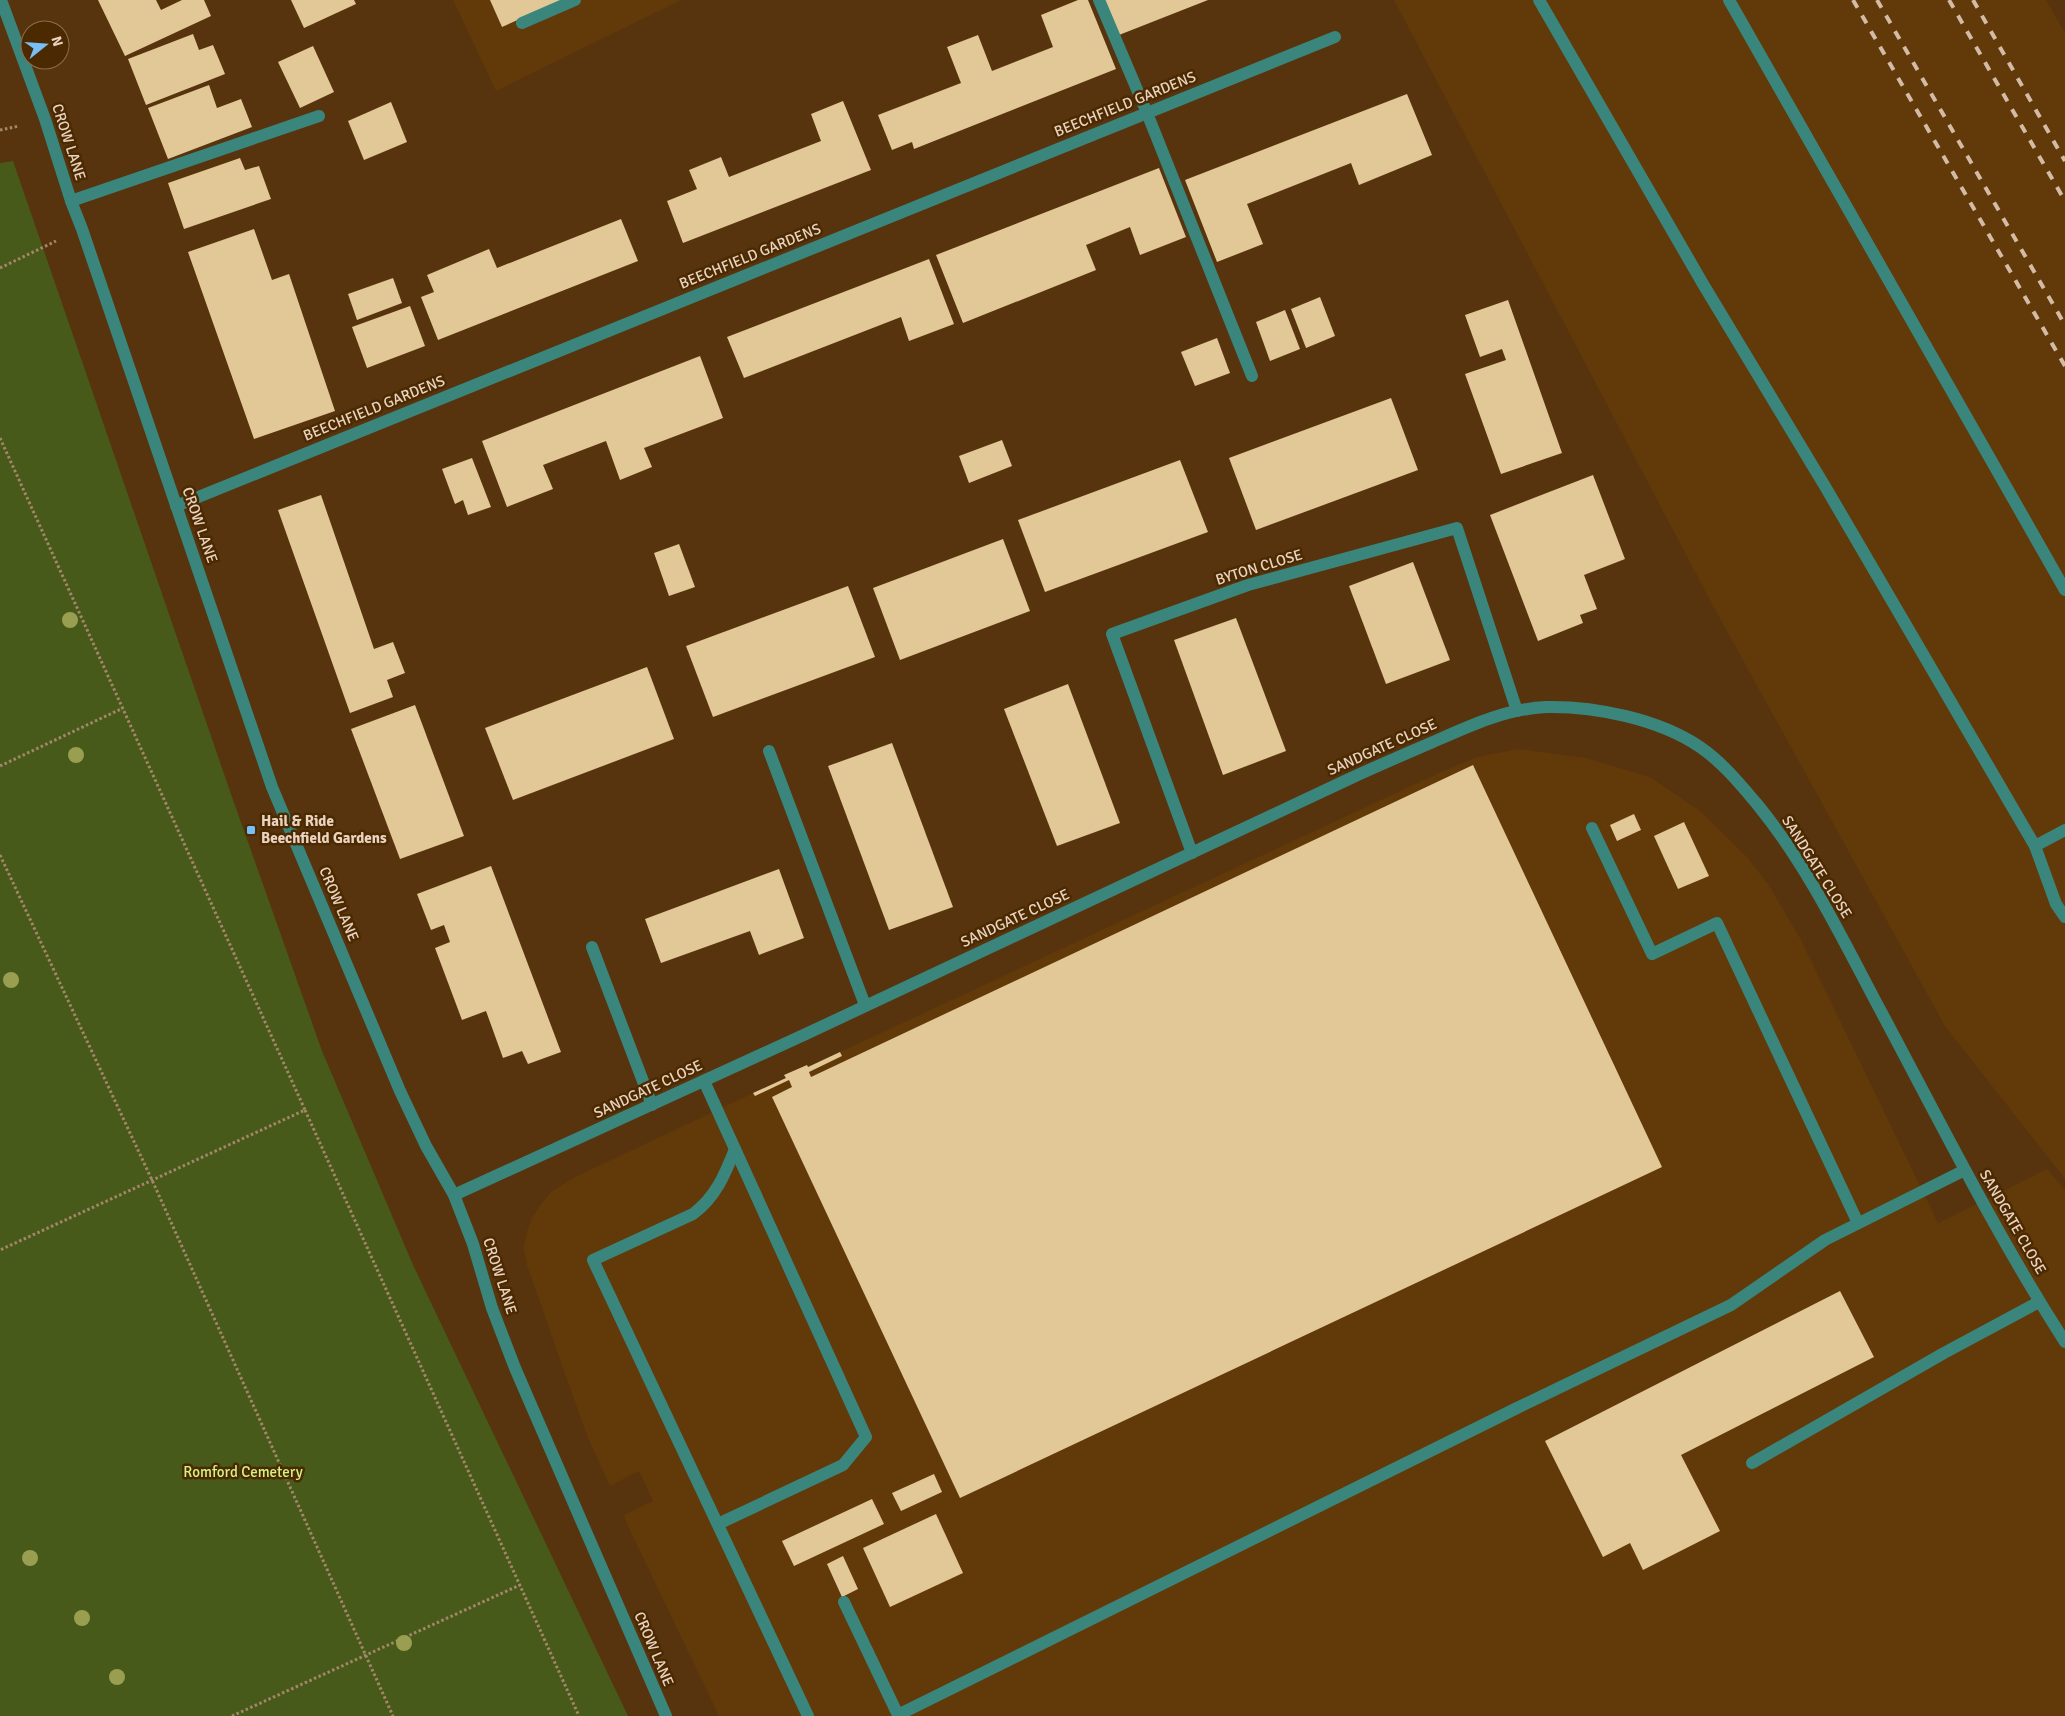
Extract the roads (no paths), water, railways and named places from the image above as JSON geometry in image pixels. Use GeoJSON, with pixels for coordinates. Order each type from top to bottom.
{"type":"FeatureCollection","features":[{"type":"Feature","properties":{"kind":"street","name":"CROW LANE"},"geometry":{"type":"LineString","coordinates":[[1,0],[45,119],[71,201],[272,787],[400,1091],[426,1146],[454,1195],[473,1244],[492,1308],[515,1368],[666,1716]]}},
{"type":"Feature","properties":{"kind":"street"},"geometry":{"type":"LineString","coordinates":[[522,23],[575,0]]}},
{"type":"Feature","properties":{"kind":"street"},"geometry":{"type":"LineString","coordinates":[[1099,0],[1147,113],[1252,376]]}},
{"type":"Feature","properties":{"kind":"street"},"geometry":{"type":"LineString","coordinates":[[1539,0],[1703,284],[1831,496],[2035,846],[2056,904],[2065,917]]}},
{"type":"Feature","properties":{"kind":"street"},"geometry":{"type":"LineString","coordinates":[[1729,0],[2065,590]]}},
{"type":"Feature","properties":{"kind":"street","name":"BEECHFIELD GARDENS"},"geometry":{"type":"LineString","coordinates":[[176,506],[1335,37]]}},
{"type":"Feature","properties":{"kind":"street"},"geometry":{"type":"LineString","coordinates":[[71,201],[318,116]]}},
{"type":"Feature","properties":{"kind":"street","name":"BYTON CLOSE"},"geometry":{"type":"LineString","coordinates":[[1192,853],[1112,634],[1248,585],[1457,528],[1517,711]]}},
{"type":"Feature","properties":{"kind":"street","name":"SANDGATE CLOSE"},"geometry":{"type":"LineString","coordinates":[[454,1195],[704,1081],[1453,732],[1497,715],[1544,707],[1564,708],[1607,713],[1648,721],[1674,732],[1702,748],[1735,778],[1782,835],[1814,886],[1965,1170],[2040,1302],[2065,1342]]}},
{"type":"Feature","properties":{"kind":"street"},"geometry":{"type":"LineString","coordinates":[[769,751],[865,1005]]}},
{"type":"Feature","properties":{"kind":"street"},"geometry":{"type":"LineString","coordinates":[[1592,828],[1652,954],[1716,923],[1858,1223]]}},
{"type":"Feature","properties":{"kind":"street"},"geometry":{"type":"LineString","coordinates":[[2035,846],[2065,830]]}},
{"type":"Feature","properties":{"kind":"street"},"geometry":{"type":"LineString","coordinates":[[592,947],[652,1105]]}},
{"type":"Feature","properties":{"kind":"street"},"geometry":{"type":"LineString","coordinates":[[704,1081],[866,1437],[843,1465],[718,1524]]}},
{"type":"Feature","properties":{"kind":"street"},"geometry":{"type":"LineString","coordinates":[[735,1149],[720,1185],[704,1205],[693,1214],[593,1260],[808,1716]]}},
{"type":"Feature","properties":{"kind":"street"},"geometry":{"type":"LineString","coordinates":[[844,1602],[898,1715],[918,1711],[1515,1409],[1731,1305],[1825,1240],[1965,1170]]}},
{"type":"Feature","properties":{"kind":"street"},"geometry":{"type":"LineString","coordinates":[[1752,1463],[1944,1353],[2040,1302]]}},
{"type":"Feature","properties":{"kind":"railway"},"geometry":{"type":"LineString","coordinates":[[1853,0],[2065,366]]}},
{"type":"Feature","properties":{"kind":"railway"},"geometry":{"type":"LineString","coordinates":[[1877,0],[2065,325]]}},
{"type":"Feature","properties":{"kind":"railway"},"geometry":{"type":"LineString","coordinates":[[1949,0],[2065,201]]}},
{"type":"Feature","properties":{"kind":"railway"},"geometry":{"type":"LineString","coordinates":[[1973,0],[2065,161]]}},
{"type":"Feature","properties":{"kind":"place","name":"Hail & Ride Beechfield Gardens"},"geometry":{"type":"Point","coordinates":[251,830]}},
{"type":"Feature","properties":{"kind":"park label","name":"Romford Cemetery"},"geometry":{"type":"Point","coordinates":[243,1472]}}]}
